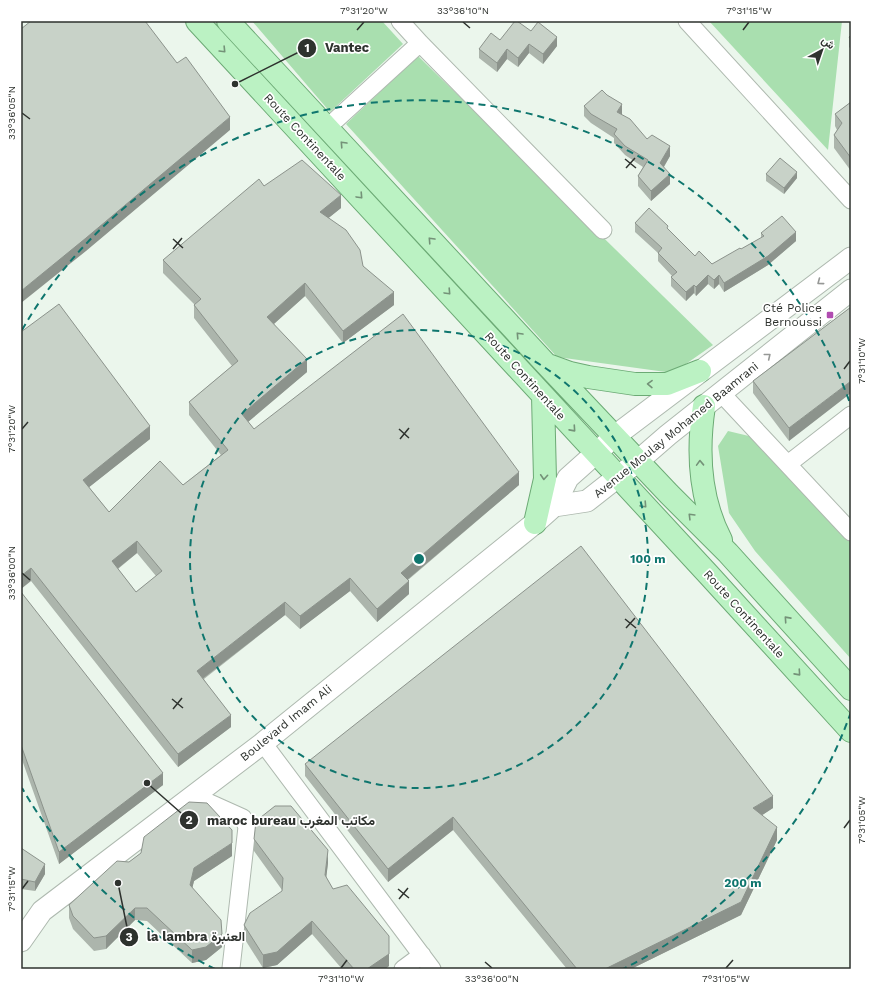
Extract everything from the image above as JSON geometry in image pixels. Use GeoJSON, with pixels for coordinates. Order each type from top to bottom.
{"type":"FeatureCollection","features":[{"type":"Feature","properties":{"kind":"main road","name":"Route Continentale"},"geometry":{"type":"LineString","coordinates":[[197,21],[851,731]]}},
{"type":"Feature","properties":{"kind":"main road","name":"Route Continentale"},"geometry":{"type":"LineString","coordinates":[[228,21],[328,127],[546,364],[728,553],[851,689]]}},
{"type":"Feature","properties":{"kind":"main road"},"geometry":{"type":"LineString","coordinates":[[546,364],[588,378],[634,384],[667,384],[700,371]]}},
{"type":"Feature","properties":{"kind":"main road"},"geometry":{"type":"LineString","coordinates":[[535,523],[545,479],[543,396]]}},
{"type":"Feature","properties":{"kind":"main road"},"geometry":{"type":"LineString","coordinates":[[704,406],[700,450],[702,478],[710,514],[728,553]]}},
{"type":"Feature","properties":{"kind":"street"},"geometry":{"type":"LineString","coordinates":[[400,21],[420,44],[603,230]]}},
{"type":"Feature","properties":{"kind":"street"},"geometry":{"type":"LineString","coordinates":[[687,21],[851,200]]}},
{"type":"Feature","properties":{"kind":"street"},"geometry":{"type":"LineString","coordinates":[[328,127],[420,44]]}},
{"type":"Feature","properties":{"kind":"street"},"geometry":{"type":"LineString","coordinates":[[554,506],[568,478],[615,436],[851,258]]}},
{"type":"Feature","properties":{"kind":"street","name":"Avenue Moulay Mohamed Baamrani"},"geometry":{"type":"LineString","coordinates":[[554,506],[587,501],[704,406],[851,291]]}},
{"type":"Feature","properties":{"kind":"street"},"geometry":{"type":"LineString","coordinates":[[721,393],[851,532]]}},
{"type":"Feature","properties":{"kind":"street"},"geometry":{"type":"LineString","coordinates":[[788,464],[851,415]]}},
{"type":"Feature","properties":{"kind":"street","name":"Boulevard Imam Ali"},"geometry":{"type":"LineString","coordinates":[[21,941],[42,912],[263,743],[554,506]]}},
{"type":"Feature","properties":{"kind":"street"},"geometry":{"type":"LineString","coordinates":[[263,743],[432,969]]}},
{"type":"Feature","properties":{"kind":"street"},"geometry":{"type":"LineString","coordinates":[[194,796],[243,818],[247,827],[228,969]]}},
{"type":"Feature","properties":{"kind":"street"},"geometry":{"type":"LineString","coordinates":[[403,969],[422,955]]}},
{"type":"Feature","properties":{"kind":"green space"},"geometry":{"type":"Polygon","coordinates":[[[252,21],[382,21],[403,44],[330,112],[252,21]]]}},
{"type":"Feature","properties":{"kind":"green space"},"geometry":{"type":"Polygon","coordinates":[[[709,21],[842,21],[828,150],[709,21]]]}},
{"type":"Feature","properties":{"kind":"green space"},"geometry":{"type":"Polygon","coordinates":[[[418,56],[713,345],[673,373],[557,357],[346,124],[418,56]]]}},
{"type":"Feature","properties":{"kind":"green space"},"geometry":{"type":"Polygon","coordinates":[[[728,431],[753,437],[787,476],[851,542],[851,659],[755,551],[729,513],[718,446],[728,431]]]}},
{"type":"Feature","properties":{"kind":"building"},"geometry":{"type":"Polygon","coordinates":[[[31,21],[145,21],[177,63],[186,57],[230,117],[21,291],[21,29],[31,21]]]}},
{"type":"Feature","properties":{"kind":"building"},"geometry":{"type":"Polygon","coordinates":[[[515,21],[531,31],[538,22],[557,37],[543,54],[529,44],[518,58],[507,49],[497,63],[479,49],[491,33],[500,40],[515,21]]]}},
{"type":"Feature","properties":{"kind":"building"},"geometry":{"type":"Polygon","coordinates":[[[602,90],[607,95],[622,104],[617,112],[630,119],[647,139],[652,135],[670,146],[660,163],[670,174],[651,191],[638,176],[648,160],[625,146],[614,134],[617,129],[591,114],[584,106],[602,90]]]}},
{"type":"Feature","properties":{"kind":"building"},"geometry":{"type":"Polygon","coordinates":[[[851,102],[851,158],[834,135],[842,123],[835,114],[851,102]]]}},
{"type":"Feature","properties":{"kind":"building"},"geometry":{"type":"Polygon","coordinates":[[[780,158],[797,172],[784,188],[766,174],[780,158]]]}},
{"type":"Feature","properties":{"kind":"building"},"geometry":{"type":"Polygon","coordinates":[[[302,160],[341,195],[320,212],[346,230],[360,250],[363,266],[394,292],[343,331],[305,283],[267,317],[307,359],[242,414],[254,429],[403,314],[519,472],[401,573],[409,581],[377,609],[350,578],[300,616],[285,602],[197,671],[231,715],[178,754],[31,568],[21,576],[21,332],[59,304],[150,426],[83,480],[109,512],[160,461],[183,485],[228,450],[189,402],[238,361],[194,305],[201,299],[163,260],[259,179],[264,186],[302,160]],[[137,541],[112,561],[136,592],[162,571],[137,541]]]}},
{"type":"Feature","properties":{"kind":"building"},"geometry":{"type":"Polygon","coordinates":[[[649,208],[668,226],[667,228],[695,256],[699,251],[712,264],[764,236],[761,233],[782,216],[796,232],[768,256],[724,283],[719,275],[714,280],[708,275],[696,287],[694,285],[686,292],[671,277],[677,272],[658,253],[662,248],[635,223],[649,208]]]}},
{"type":"Feature","properties":{"kind":"building"},"geometry":{"type":"Polygon","coordinates":[[[851,307],[851,381],[789,428],[753,381],[851,307]]]}},
{"type":"Feature","properties":{"kind":"building"},"geometry":{"type":"Polygon","coordinates":[[[581,546],[773,796],[753,808],[777,827],[741,902],[605,969],[577,969],[453,817],[388,869],[305,764],[581,546]]]}},
{"type":"Feature","properties":{"kind":"building"},"geometry":{"type":"Polygon","coordinates":[[[21,592],[163,773],[59,852],[21,745],[21,592]]]}},
{"type":"Feature","properties":{"kind":"building"},"geometry":{"type":"Polygon","coordinates":[[[189,802],[207,803],[232,830],[232,843],[194,868],[190,885],[221,920],[222,934],[206,947],[192,950],[147,908],[135,908],[106,936],[94,938],[73,916],[69,905],[117,861],[129,862],[141,853],[144,837],[189,802]]]}},
{"type":"Feature","properties":{"kind":"building"},"geometry":{"type":"Polygon","coordinates":[[[275,806],[291,806],[328,850],[325,875],[333,889],[347,885],[389,936],[389,954],[367,969],[354,969],[312,921],[277,952],[263,955],[244,925],[250,913],[282,891],[283,878],[254,839],[256,821],[275,806]]]}},
{"type":"Feature","properties":{"kind":"building"},"geometry":{"type":"Polygon","coordinates":[[[21,848],[45,864],[35,882],[21,879],[21,848]]]}},
{"type":"Feature","properties":{"kind":"place","name":"Vantec"},"geometry":{"type":"Point","coordinates":[235,84]}},
{"type":"Feature","properties":{"kind":"place","name":"Cté Police Bernoussi"},"geometry":{"type":"Point","coordinates":[830,315]}},
{"type":"Feature","properties":{"kind":"place","name":"maroc bureau مكاتب المغرب"},"geometry":{"type":"Point","coordinates":[147,783]}},
{"type":"Feature","properties":{"kind":"place","name":"la lambra العنبرة"},"geometry":{"type":"Point","coordinates":[118,883]}}]}
